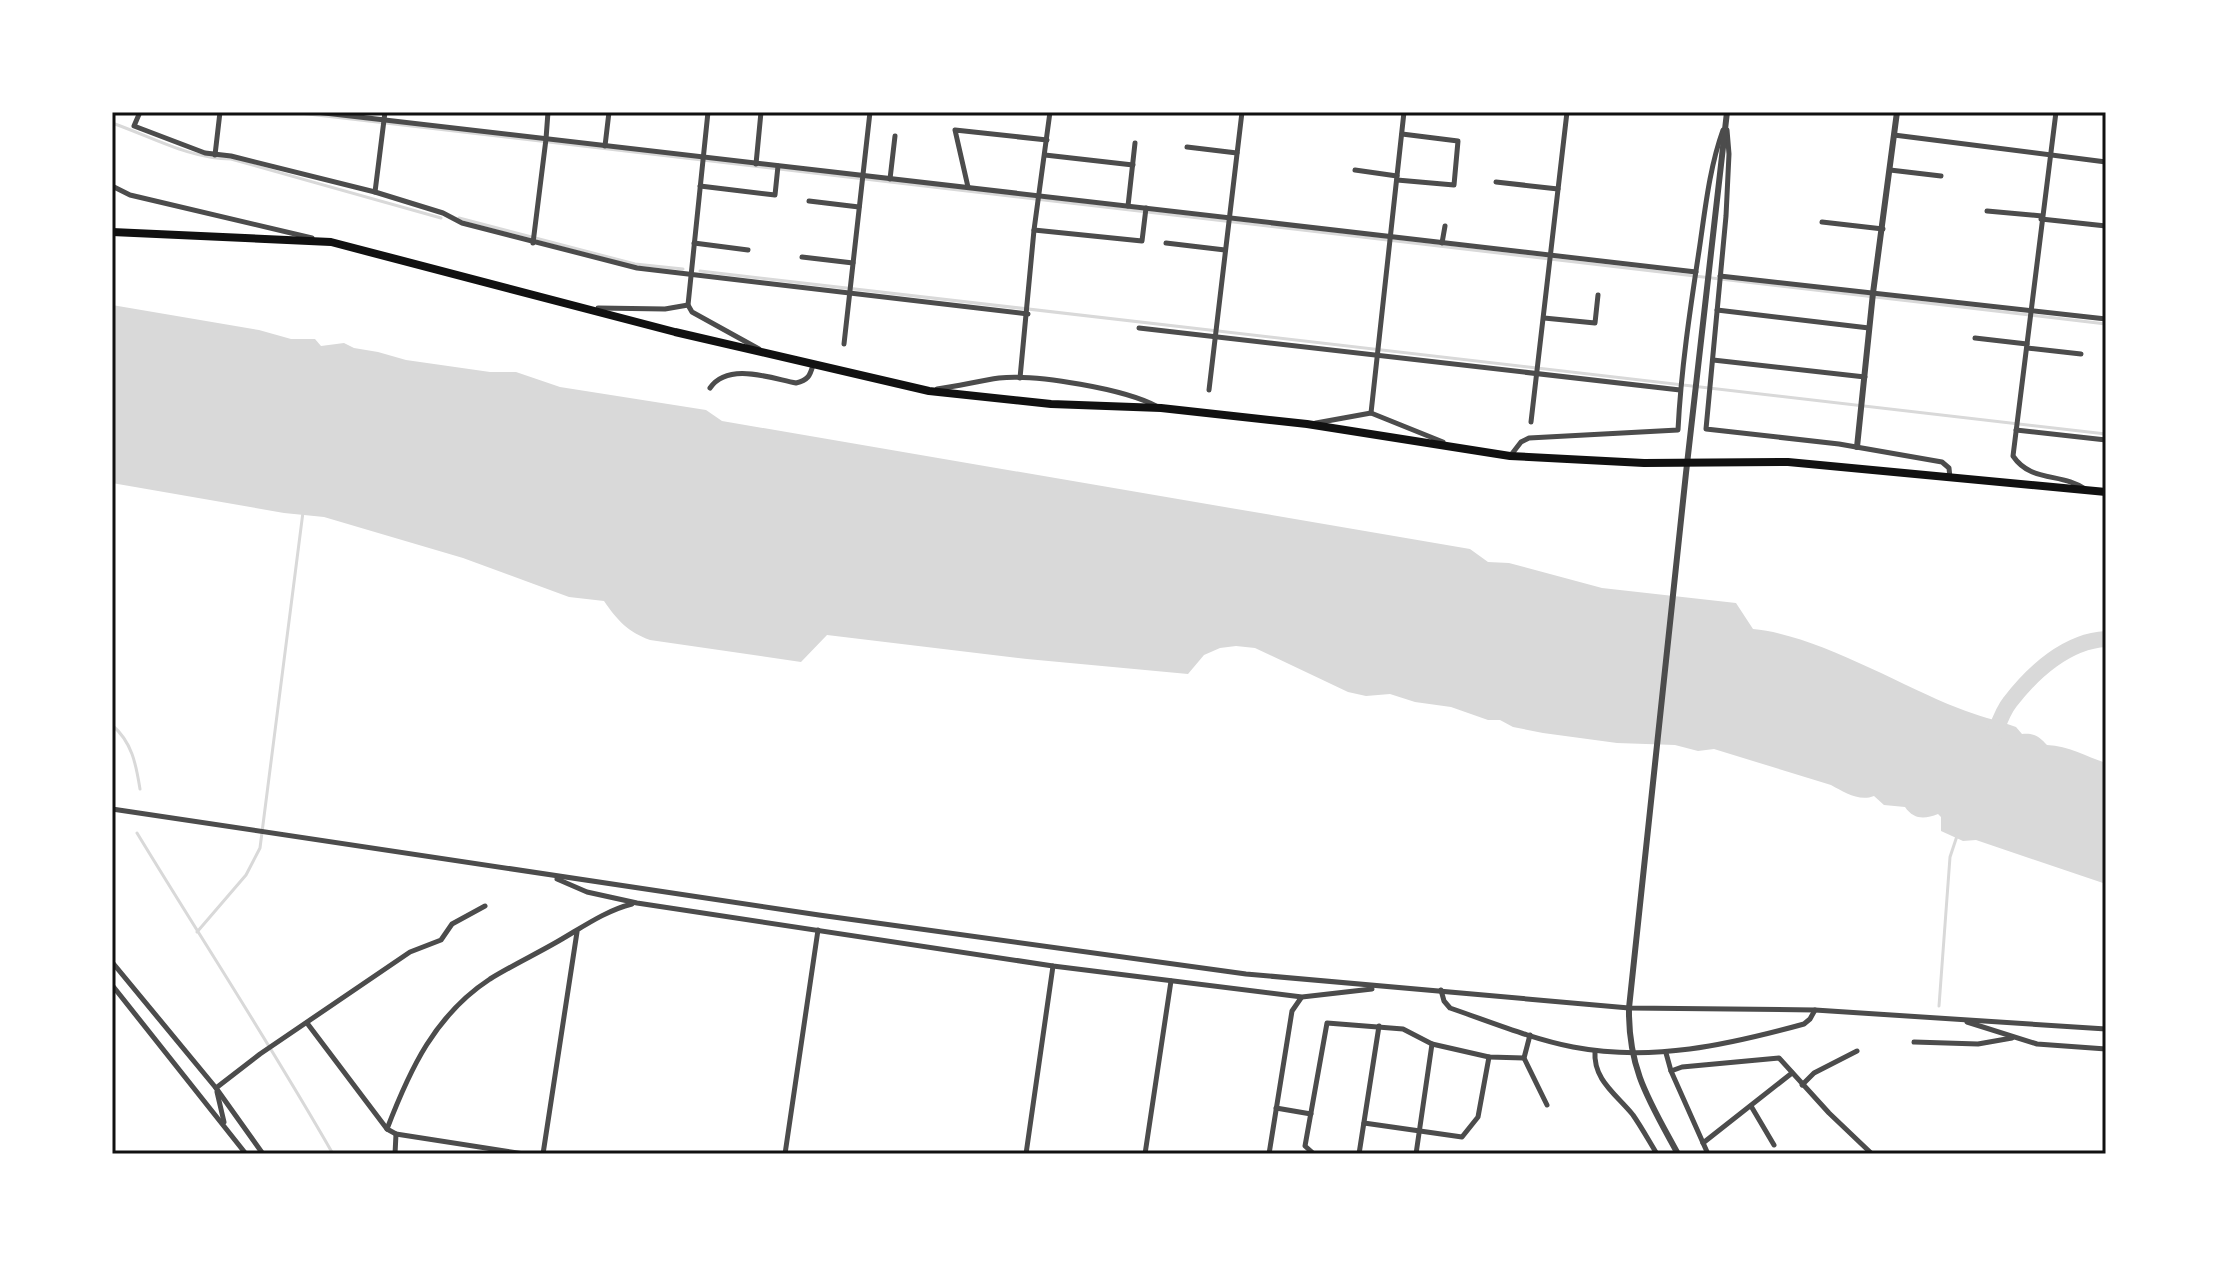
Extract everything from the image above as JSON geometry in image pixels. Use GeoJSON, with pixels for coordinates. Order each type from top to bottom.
{"type":"FeatureCollection","features":[{"type":"Feature","properties":{"kind":"main road"},"geometry":{"type":"LineString","coordinates":[[112,232],[331,242],[813,365],[929,391],[1051,404],[1161,408],[1307,424],[1510,456],[1687,463],[1788,462],[2106,492]]}},
{"type":"Feature","properties":{"kind":"street"},"geometry":{"type":"LineString","coordinates":[[140,112],[134,126],[215,155],[231,156],[375,192],[443,213],[462,223],[637,268],[1028,311]]}},
{"type":"Feature","properties":{"kind":"street"},"geometry":{"type":"LineString","coordinates":[[215,155],[220,112]]}},
{"type":"Feature","properties":{"kind":"street"},"geometry":{"type":"LineString","coordinates":[[316,112],[863,178],[968,187],[1038,199],[1128,206],[1145,212],[1389,240],[1442,243],[1695,276]]}},
{"type":"Feature","properties":{"kind":"street"},"geometry":{"type":"LineString","coordinates":[[375,192],[385,112]]}},
{"type":"Feature","properties":{"kind":"street"},"geometry":{"type":"LineString","coordinates":[[558,112],[569,112]]}},
{"type":"Feature","properties":{"kind":"street"},"geometry":{"type":"LineString","coordinates":[[605,146],[609,112]]}},
{"type":"Feature","properties":{"kind":"street"},"geometry":{"type":"LineString","coordinates":[[708,112],[688,305],[692,312],[763,352]]}},
{"type":"Feature","properties":{"kind":"street"},"geometry":{"type":"LineString","coordinates":[[756,164],[761,112]]}},
{"type":"Feature","properties":{"kind":"street"},"geometry":{"type":"LineString","coordinates":[[844,344],[870,112]]}},
{"type":"Feature","properties":{"kind":"street"},"geometry":{"type":"LineString","coordinates":[[1020,378],[1034,230],[1050,112]]}},
{"type":"Feature","properties":{"kind":"street"},"geometry":{"type":"LineString","coordinates":[[1209,390],[1242,112]]}},
{"type":"Feature","properties":{"kind":"street"},"geometry":{"type":"LineString","coordinates":[[1371,413],[1404,112]]}},
{"type":"Feature","properties":{"kind":"street"},"geometry":{"type":"LineString","coordinates":[[1531,422],[1567,112]]}},
{"type":"Feature","properties":{"kind":"street"},"geometry":{"type":"LineString","coordinates":[[1678,1154],[1638,1077],[1632,1056],[1629,1008],[1727,112]]}},
{"type":"Feature","properties":{"kind":"street"},"geometry":{"type":"LineString","coordinates":[[1857,447],[1872,296],[1897,112]]}},
{"type":"Feature","properties":{"kind":"street"},"geometry":{"type":"LineString","coordinates":[[2056,112],[2013,456],[2022,469],[2072,481],[2088,491]]}},
{"type":"Feature","properties":{"kind":"street"},"geometry":{"type":"LineString","coordinates":[[533,239],[549,113]]}},
{"type":"Feature","properties":{"kind":"street"},"geometry":{"type":"LineString","coordinates":[[1510,456],[1521,442],[1529,438],[1678,430],[1681,386],[1709,183],[1726,123]]}},
{"type":"Feature","properties":{"kind":"street"},"geometry":{"type":"LineString","coordinates":[[1726,123],[1729,154],[1706,429],[1857,447],[1942,462],[1949,468],[1950,479]]}},
{"type":"Feature","properties":{"kind":"street"},"geometry":{"type":"LineString","coordinates":[[968,187],[955,130],[1047,140]]}},
{"type":"Feature","properties":{"kind":"street"},"geometry":{"type":"LineString","coordinates":[[1355,170],[1454,185],[1458,141],[1402,134]]}},
{"type":"Feature","properties":{"kind":"street"},"geometry":{"type":"LineString","coordinates":[[1894,135],[2106,162]]}},
{"type":"Feature","properties":{"kind":"street"},"geometry":{"type":"LineString","coordinates":[[890,179],[895,136]]}},
{"type":"Feature","properties":{"kind":"street"},"geometry":{"type":"LineString","coordinates":[[1128,206],[1135,143]]}},
{"type":"Feature","properties":{"kind":"street"},"geometry":{"type":"LineString","coordinates":[[1187,147],[1237,153]]}},
{"type":"Feature","properties":{"kind":"street"},"geometry":{"type":"LineString","coordinates":[[1045,155],[1133,165]]}},
{"type":"Feature","properties":{"kind":"street"},"geometry":{"type":"LineString","coordinates":[[700,186],[775,195],[778,168]]}},
{"type":"Feature","properties":{"kind":"street"},"geometry":{"type":"LineString","coordinates":[[1890,170],[1941,176]]}},
{"type":"Feature","properties":{"kind":"street"},"geometry":{"type":"LineString","coordinates":[[1496,182],[1559,189]]}},
{"type":"Feature","properties":{"kind":"street"},"geometry":{"type":"LineString","coordinates":[[112,186],[130,195],[331,242]]}},
{"type":"Feature","properties":{"kind":"street"},"geometry":{"type":"LineString","coordinates":[[809,201],[859,207]]}},
{"type":"Feature","properties":{"kind":"street"},"geometry":{"type":"LineString","coordinates":[[1987,211],[2106,226]]}},
{"type":"Feature","properties":{"kind":"street"},"geometry":{"type":"LineString","coordinates":[[1034,230],[1142,241],[1145,212]]}},
{"type":"Feature","properties":{"kind":"street"},"geometry":{"type":"LineString","coordinates":[[1822,222],[1883,229]]}},
{"type":"Feature","properties":{"kind":"street"},"geometry":{"type":"LineString","coordinates":[[1442,243],[1445,226]]}},
{"type":"Feature","properties":{"kind":"street"},"geometry":{"type":"LineString","coordinates":[[694,243],[748,250]]}},
{"type":"Feature","properties":{"kind":"street"},"geometry":{"type":"LineString","coordinates":[[1166,243],[1225,250]]}},
{"type":"Feature","properties":{"kind":"street"},"geometry":{"type":"LineString","coordinates":[[802,257],[853,263]]}},
{"type":"Feature","properties":{"kind":"street"},"geometry":{"type":"LineString","coordinates":[[1720,279],[2029,314],[2106,319]]}},
{"type":"Feature","properties":{"kind":"street"},"geometry":{"type":"LineString","coordinates":[[1544,318],[1595,323],[1598,295]]}},
{"type":"Feature","properties":{"kind":"street"},"geometry":{"type":"LineString","coordinates":[[589,309],[665,309],[688,305]]}},
{"type":"Feature","properties":{"kind":"street"},"geometry":{"type":"LineString","coordinates":[[1717,310],[1869,328]]}},
{"type":"Feature","properties":{"kind":"street"},"geometry":{"type":"LineString","coordinates":[[1139,328],[1216,333],[1681,386]]}},
{"type":"Feature","properties":{"kind":"street"},"geometry":{"type":"LineString","coordinates":[[1975,338],[2081,354]]}},
{"type":"Feature","properties":{"kind":"street"},"geometry":{"type":"LineString","coordinates":[[1713,360],[1865,377]]}},
{"type":"Feature","properties":{"kind":"street"},"geometry":{"type":"LineString","coordinates":[[710,388],[720,377],[739,373],[796,383],[806,381],[813,365]]}},
{"type":"Feature","properties":{"kind":"street"},"geometry":{"type":"LineString","coordinates":[[929,391],[1000,378],[1020,378],[1145,399],[1161,408]]}},
{"type":"Feature","properties":{"kind":"street"},"geometry":{"type":"LineString","coordinates":[[1307,424],[1371,413],[1452,446]]}},
{"type":"Feature","properties":{"kind":"street"},"geometry":{"type":"LineString","coordinates":[[2016,426],[2106,440]]}},
{"type":"Feature","properties":{"kind":"street"},"geometry":{"type":"LineString","coordinates":[[112,809],[548,875],[1246,974],[1629,1008],[1815,1010],[2106,1029]]}},
{"type":"Feature","properties":{"kind":"street"},"geometry":{"type":"LineString","coordinates":[[548,875],[587,892],[637,903],[1053,966],[1302,997],[1387,987]]}},
{"type":"Feature","properties":{"kind":"street"},"geometry":{"type":"LineString","coordinates":[[387,1129],[414,1064],[449,1014],[491,978],[617,908],[637,903]]}},
{"type":"Feature","properties":{"kind":"street"},"geometry":{"type":"LineString","coordinates":[[216,1088],[260,1054],[410,952],[441,940],[452,924],[485,906]]}},
{"type":"Feature","properties":{"kind":"street"},"geometry":{"type":"LineString","coordinates":[[785,1154],[818,930]]}},
{"type":"Feature","properties":{"kind":"street"},"geometry":{"type":"LineString","coordinates":[[543,1154],[577,931]]}},
{"type":"Feature","properties":{"kind":"street"},"geometry":{"type":"LineString","coordinates":[[112,962],[216,1088],[263,1154]]}},
{"type":"Feature","properties":{"kind":"street"},"geometry":{"type":"LineString","coordinates":[[1026,1154],[1053,966]]}},
{"type":"Feature","properties":{"kind":"street"},"geometry":{"type":"LineString","coordinates":[[1145,1154],[1171,981]]}},
{"type":"Feature","properties":{"kind":"street"},"geometry":{"type":"LineString","coordinates":[[112,985],[246,1154]]}},
{"type":"Feature","properties":{"kind":"street"},"geometry":{"type":"LineString","coordinates":[[1441,990],[1450,1008],[1530,1035],[1595,1051],[1666,1053],[1743,1041],[1804,1024],[1815,1010]]}},
{"type":"Feature","properties":{"kind":"street"},"geometry":{"type":"LineString","coordinates":[[1269,1154],[1292,1011],[1302,997]]}},
{"type":"Feature","properties":{"kind":"street"},"geometry":{"type":"LineString","coordinates":[[1961,1019],[2013,1038],[2057,1047],[2106,1049]]}},
{"type":"Feature","properties":{"kind":"street"},"geometry":{"type":"LineString","coordinates":[[307,1023],[387,1129],[396,1134],[524,1154]]}},
{"type":"Feature","properties":{"kind":"street"},"geometry":{"type":"LineString","coordinates":[[1314,1154],[1305,1146],[1327,1023],[1403,1029],[1432,1044],[1489,1057],[1524,1058]]}},
{"type":"Feature","properties":{"kind":"street"},"geometry":{"type":"LineString","coordinates":[[1359,1154],[1379,1026]]}},
{"type":"Feature","properties":{"kind":"street"},"geometry":{"type":"LineString","coordinates":[[1530,1035],[1524,1058],[1547,1105]]}},
{"type":"Feature","properties":{"kind":"street"},"geometry":{"type":"LineString","coordinates":[[1914,1042],[1978,1044],[2013,1038]]}},
{"type":"Feature","properties":{"kind":"street"},"geometry":{"type":"LineString","coordinates":[[1416,1154],[1432,1044]]}},
{"type":"Feature","properties":{"kind":"street"},"geometry":{"type":"LineString","coordinates":[[1595,1051],[1594,1062],[1603,1082],[1630,1112],[1657,1154]]}},
{"type":"Feature","properties":{"kind":"street"},"geometry":{"type":"LineString","coordinates":[[1802,1085],[1814,1073],[1857,1051]]}},
{"type":"Feature","properties":{"kind":"street"},"geometry":{"type":"LineString","coordinates":[[1666,1053],[1708,1154]]}},
{"type":"Feature","properties":{"kind":"street"},"geometry":{"type":"LineString","coordinates":[[1364,1123],[1462,1137],[1478,1117],[1489,1057]]}},
{"type":"Feature","properties":{"kind":"street"},"geometry":{"type":"LineString","coordinates":[[1671,1071],[1682,1067],[1779,1058],[1872,1154]]}},
{"type":"Feature","properties":{"kind":"street"},"geometry":{"type":"LineString","coordinates":[[1703,1143],[1792,1073]]}},
{"type":"Feature","properties":{"kind":"street"},"geometry":{"type":"LineString","coordinates":[[216,1088],[224,1124]]}},
{"type":"Feature","properties":{"kind":"street"},"geometry":{"type":"LineString","coordinates":[[1751,1106],[1774,1145]]}},
{"type":"Feature","properties":{"kind":"street"},"geometry":{"type":"LineString","coordinates":[[1276,1108],[1311,1114]]}},
{"type":"Feature","properties":{"kind":"street"},"geometry":{"type":"LineString","coordinates":[[395,1154],[396,1134]]}},
{"type":"Feature","properties":{"kind":"shaded area"},"geometry":{"type":"Polygon","coordinates":[[[112,305],[259,330],[291,339],[315,339],[321,346],[344,343],[406,360],[490,372],[516,372],[560,387],[706,410],[722,421],[1470,549],[1488,562],[1509,563],[1602,588],[1736,603],[1753,629],[1778,633],[1830,650],[1958,708],[2016,727],[2022,734],[2036,736],[2047,745],[2070,749],[2106,763],[2106,884],[1976,840],[1963,841],[1941,831],[1941,817],[1938,814],[1916,816],[1905,807],[1884,805],[1874,796],[1857,797],[1831,785],[1714,749],[1698,751],[1675,745],[1617,743],[1543,733],[1513,727],[1500,720],[1488,720],[1451,707],[1415,702],[1390,694],[1366,696],[1348,692],[1255,648],[1220,648],[1204,655],[1188,674],[827,635],[801,662],[650,640],[624,625],[604,601],[569,597],[463,558],[324,517],[112,483],[112,305]]]}},
{"type":"Feature","properties":{"kind":"waterway"},"geometry":{"type":"LineString","coordinates":[[291,112],[2106,324]]}},
{"type":"Feature","properties":{"kind":"waterway"},"geometry":{"type":"LineString","coordinates":[[112,123],[185,151],[231,159],[441,218]]}},
{"type":"Feature","properties":{"kind":"waterway"},"geometry":{"type":"LineString","coordinates":[[459,218],[635,264],[683,269]]}},
{"type":"Feature","properties":{"kind":"waterway"},"geometry":{"type":"LineString","coordinates":[[700,271],[2106,434]]}},
{"type":"Feature","properties":{"kind":"waterway"},"geometry":{"type":"LineString","coordinates":[[197,932],[246,875],[260,848],[303,512]]}},
{"type":"Feature","properties":{"kind":"waterway"},"geometry":{"type":"LineString","coordinates":[[1992,741],[2007,706],[2040,669],[2078,645],[2106,639]]}},
{"type":"Feature","properties":{"kind":"waterway"},"geometry":{"type":"LineString","coordinates":[[112,725],[129,746],[140,789]]}},
{"type":"Feature","properties":{"kind":"waterway"},"geometry":{"type":"LineString","coordinates":[[137,833],[333,1154]]}},
{"type":"Feature","properties":{"kind":"waterway"},"geometry":{"type":"LineString","coordinates":[[1939,1006],[1950,857],[1957,836]]}}]}
